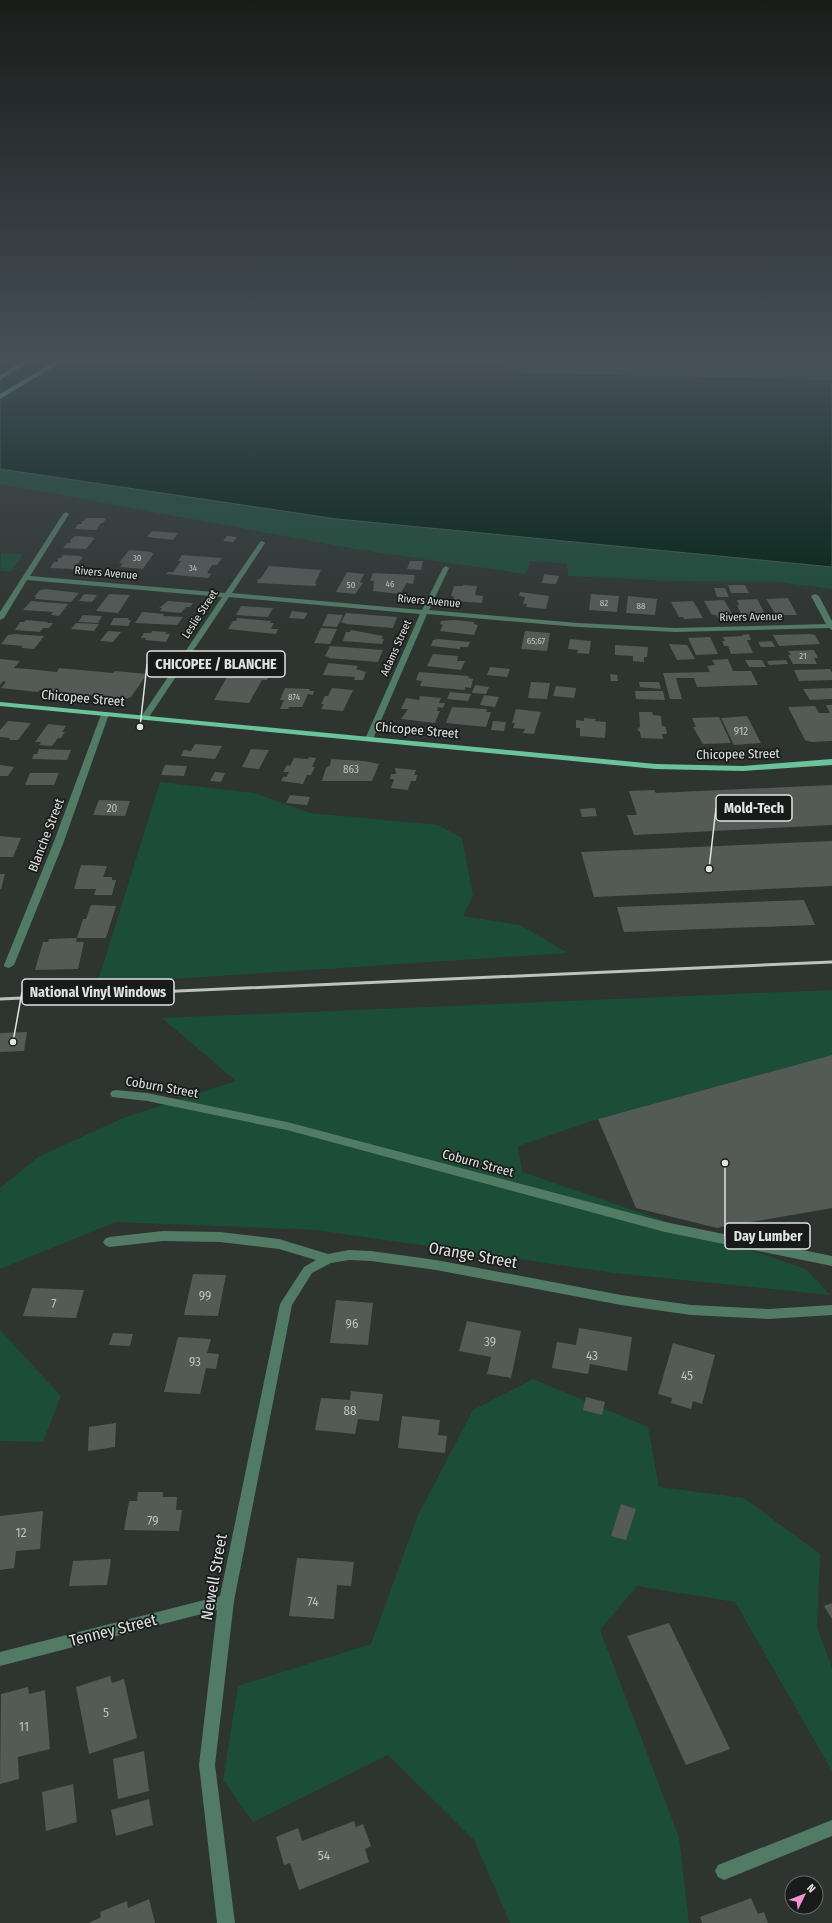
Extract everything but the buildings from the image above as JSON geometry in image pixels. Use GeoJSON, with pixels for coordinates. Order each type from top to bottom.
{"type":"FeatureCollection","features":[{"type":"Feature","properties":{"kind":"main road","name":"Chicopee Street"},"geometry":{"type":"LineString","coordinates":[[0,704],[145,717],[632,766],[712,769],[780,767],[832,762]]}},
{"type":"Feature","properties":{"kind":"street"},"geometry":{"type":"LineString","coordinates":[[0,618],[66,514]]}},
{"type":"Feature","properties":{"kind":"street","name":"Leslie Street"},"geometry":{"type":"LineString","coordinates":[[145,717],[262,543]]}},
{"type":"Feature","properties":{"kind":"street","name":"Adams Street"},"geometry":{"type":"LineString","coordinates":[[369,739],[424,612],[446,568]]}},
{"type":"Feature","properties":{"kind":"street","name":"Rivers Avenue"},"geometry":{"type":"LineString","coordinates":[[26,578],[578,625],[675,630],[831,627]]}},
{"type":"Feature","properties":{"kind":"street"},"geometry":{"type":"LineString","coordinates":[[815,596],[831,627]]}},
{"type":"Feature","properties":{"kind":"street","name":"Blanche Street"},"geometry":{"type":"LineString","coordinates":[[9,965],[58,844],[105,714]]}},
{"type":"Feature","properties":{"kind":"street","name":"Coburn Street"},"geometry":{"type":"LineString","coordinates":[[116,1094],[147,1097],[287,1126],[665,1227],[832,1261]]}},
{"type":"Feature","properties":{"kind":"street","name":"Orange Street"},"geometry":{"type":"LineString","coordinates":[[109,1242],[164,1236],[220,1237],[278,1244],[328,1259],[349,1255],[371,1256],[436,1265],[621,1300],[691,1310],[769,1314],[832,1310]]}},
{"type":"Feature","properties":{"kind":"street","name":"Newell Street"},"geometry":{"type":"LineString","coordinates":[[226,1923],[207,1765],[226,1601],[286,1304],[308,1270],[328,1259]]}},
{"type":"Feature","properties":{"kind":"street","name":"Tenney Street"},"geometry":{"type":"LineString","coordinates":[[0,1659],[226,1601]]}},
{"type":"Feature","properties":{"kind":"street"},"geometry":{"type":"LineString","coordinates":[[724,1871],[826,1830]]}},
{"type":"Feature","properties":{"kind":"shaded area"},"geometry":{"type":"Polygon","coordinates":[[[0,453],[832,453],[832,567],[337,519],[0,469],[0,453]]]}},
{"type":"Feature","properties":{"kind":"shaded area"},"geometry":{"type":"Polygon","coordinates":[[[0,469],[337,519],[832,567],[832,589],[776,582],[674,581],[568,576],[567,564],[531,561],[526,574],[361,550],[0,484],[0,469]]]}},
{"type":"Feature","properties":{"kind":"shaded area"},"geometry":{"type":"Polygon","coordinates":[[[1,553],[23,554],[11,572],[0,571],[1,553]]]}},
{"type":"Feature","properties":{"kind":"shaded area"},"geometry":{"type":"Polygon","coordinates":[[[160,782],[254,793],[310,813],[438,825],[462,838],[473,896],[463,916],[520,925],[568,953],[97,984],[160,782]]]}},
{"type":"Feature","properties":{"kind":"shaded area"},"geometry":{"type":"Polygon","coordinates":[[[832,990],[832,1055],[598,1119],[518,1146],[522,1172],[806,1269],[830,1295],[615,1273],[316,1230],[116,1222],[0,1269],[0,1188],[38,1157],[123,1118],[236,1081],[162,1018],[832,990]]]}},
{"type":"Feature","properties":{"kind":"shaded area"},"geometry":{"type":"Polygon","coordinates":[[[0,1330],[61,1396],[43,1442],[0,1441],[0,1330]]]}},
{"type":"Feature","properties":{"kind":"shaded area"},"geometry":{"type":"Polygon","coordinates":[[[533,1379],[648,1427],[659,1487],[744,1498],[820,1554],[817,1627],[832,1668],[832,1771],[735,1602],[637,1586],[600,1630],[679,1837],[689,1923],[510,1923],[474,1840],[388,1755],[253,1822],[223,1780],[238,1686],[371,1644],[418,1515],[473,1410],[533,1379]]]}},
{"type":"Feature","properties":{"kind":"railway"},"geometry":{"type":"LineString","coordinates":[[0,999],[832,962]]}},
{"type":"Feature","properties":{"kind":"place","name":"CHICOPEE / BLANCHE"},"geometry":{"type":"Point","coordinates":[140,727]}},
{"type":"Feature","properties":{"kind":"place","name":"Mold-Tech"},"geometry":{"type":"Point","coordinates":[709,869]}},
{"type":"Feature","properties":{"kind":"place","name":"National Vinyl Windows"},"geometry":{"type":"Point","coordinates":[13,1042]}},
{"type":"Feature","properties":{"kind":"place","name":"Day Lumber"},"geometry":{"type":"Point","coordinates":[725,1163]}}]}
